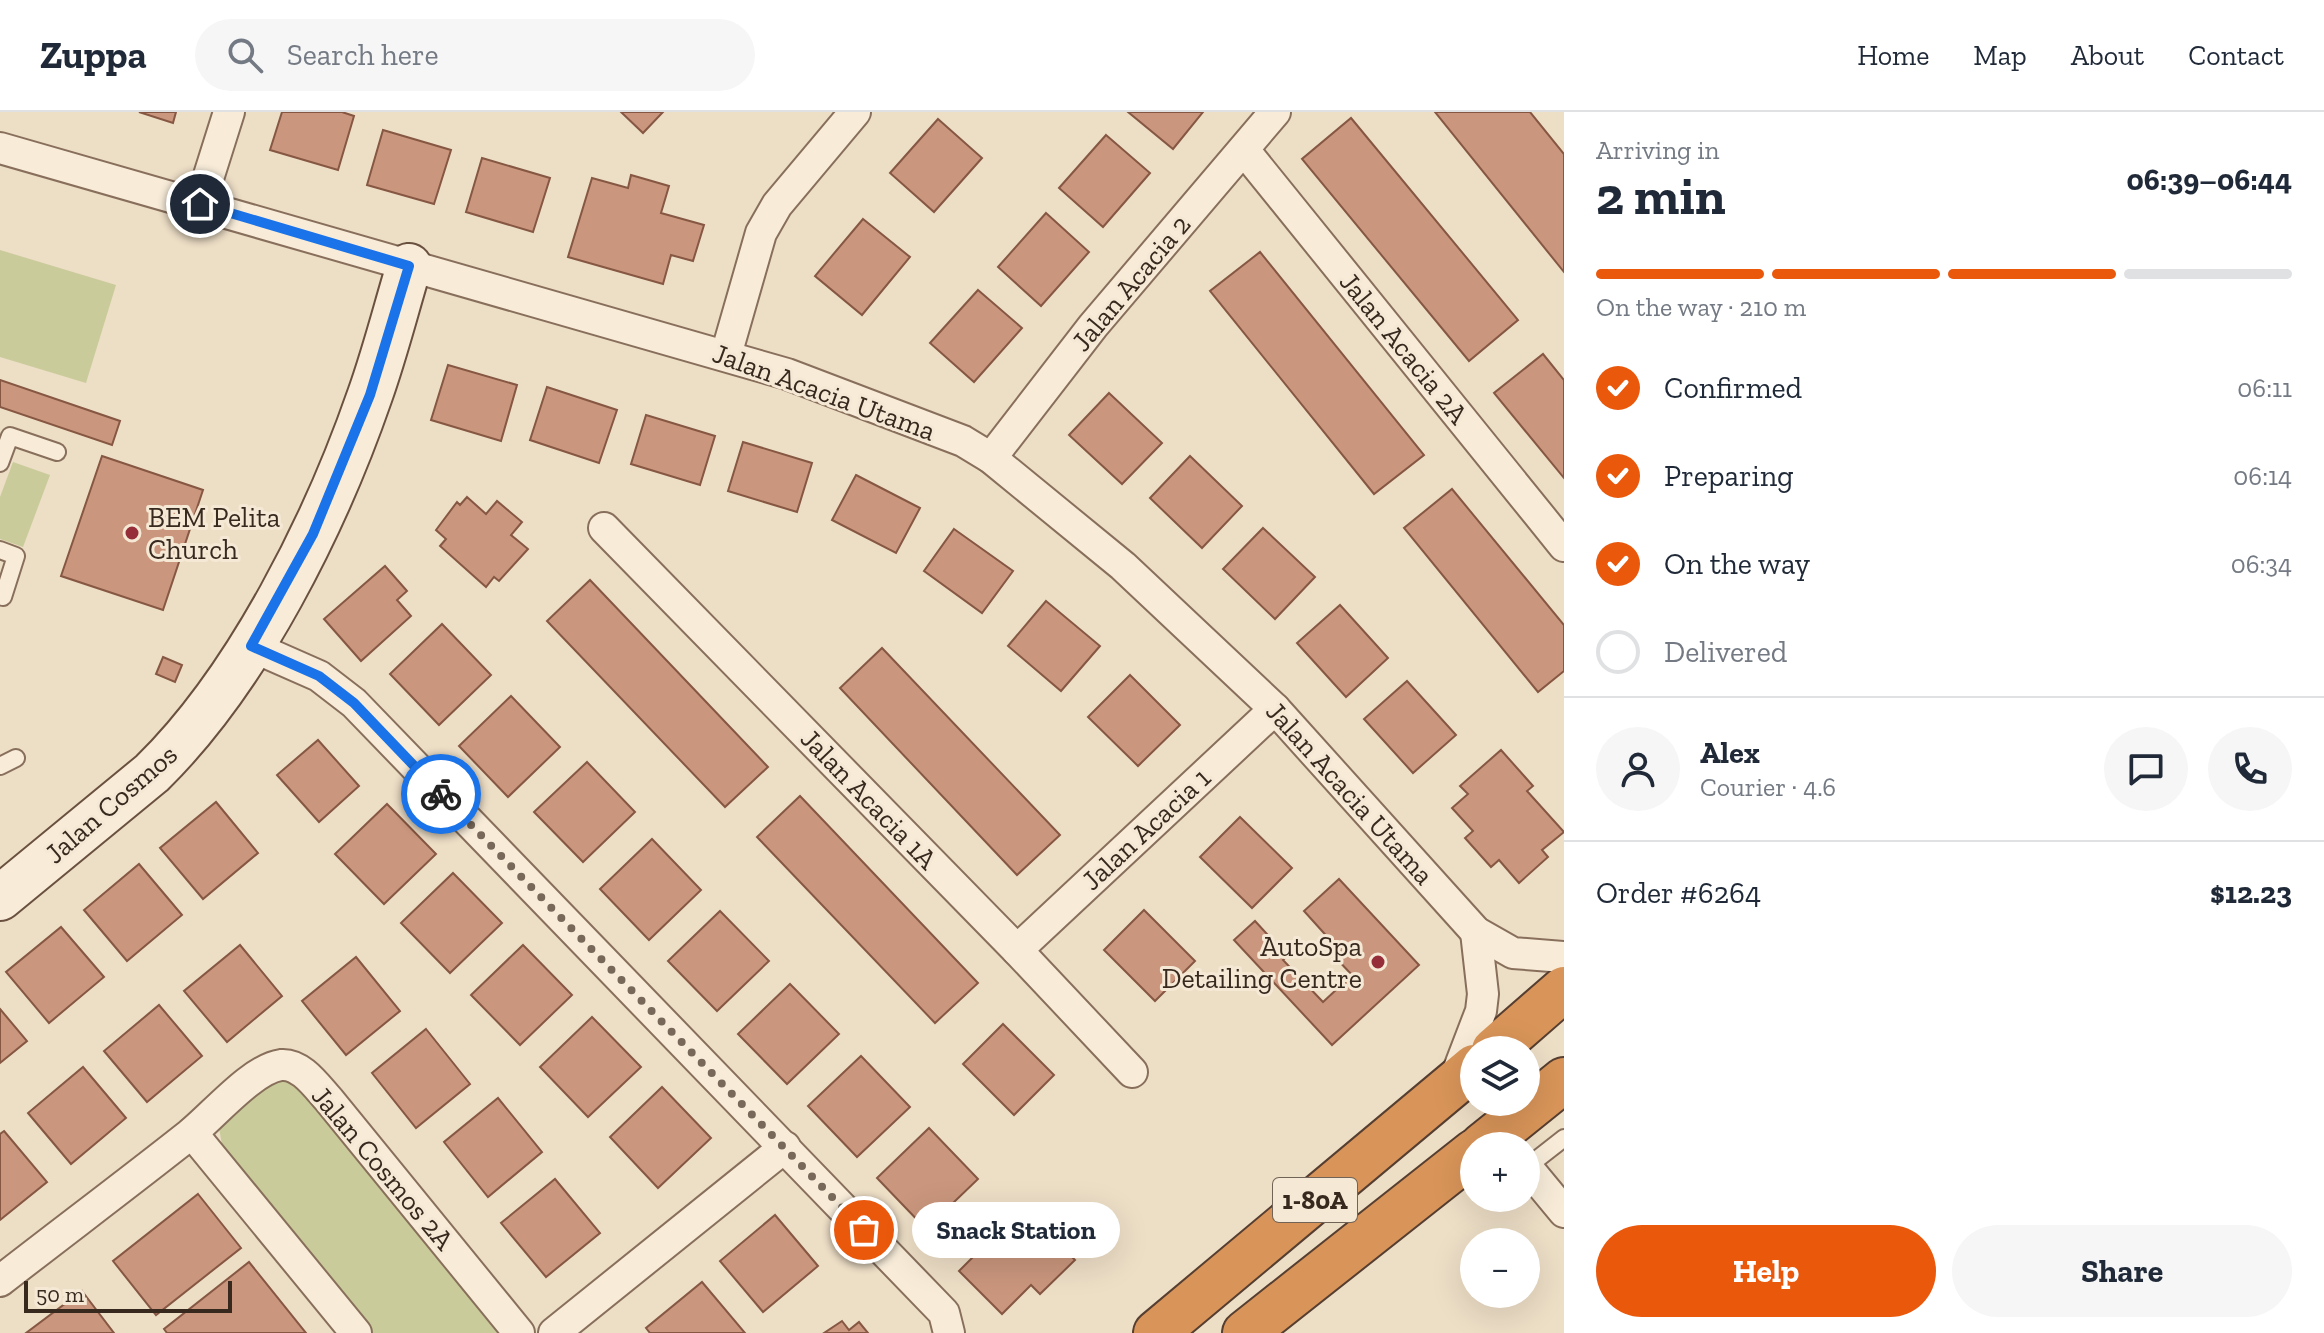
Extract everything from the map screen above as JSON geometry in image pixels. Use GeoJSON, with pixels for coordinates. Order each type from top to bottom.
{"type":"FeatureCollection","features":[{"type":"Feature","properties":{"kind":"highway"},"geometry":{"type":"LineString","coordinates":[[1510,1036],[1564,989]]}},
{"type":"Feature","properties":{"kind":"highway","name":"1-80A"},"geometry":{"type":"LineString","coordinates":[[1156,1333],[1460,1079]]}},
{"type":"Feature","properties":{"kind":"highway"},"geometry":{"type":"LineString","coordinates":[[1505,1132],[1564,1080]]}},
{"type":"Feature","properties":{"kind":"highway"},"geometry":{"type":"LineString","coordinates":[[1245,1333],[1460,1168]]}},
{"type":"Feature","properties":{"kind":"street"},"geometry":{"type":"LineString","coordinates":[[200,204],[229,112]]}},
{"type":"Feature","properties":{"kind":"street"},"geometry":{"type":"LineString","coordinates":[[726,355],[761,233],[777,205],[855,112]]}},
{"type":"Feature","properties":{"kind":"street","name":"Jalan Acacia 2"},"geometry":{"type":"LineString","coordinates":[[991,458],[1093,326],[1275,112]]}},
{"type":"Feature","properties":{"kind":"street","name":"Jalan Acacia Utama"},"geometry":{"type":"LineString","coordinates":[[0,148],[726,355],[787,374],[963,441],[991,458],[1123,566],[1275,709],[1476,932],[1513,953],[1564,957]]}},
{"type":"Feature","properties":{"kind":"street","name":"Jalan Acacia 2A"},"geometry":{"type":"LineString","coordinates":[[1244,150],[1564,546]]}},
{"type":"Feature","properties":{"kind":"street","name":"Jalan Cosmos"},"geometry":{"type":"LineString","coordinates":[[0,898],[86,831],[176,750],[251,646],[319,521],[370,395],[409,266]]}},
{"type":"Feature","properties":{"kind":"street","name":"Jalan Acacia 1A"},"geometry":{"type":"LineString","coordinates":[[604,528],[1017,950],[1132,1072]]}},
{"type":"Feature","properties":{"kind":"street"},"geometry":{"type":"LineString","coordinates":[[251,646],[319,676],[354,703],[944,1313],[949,1333]]}},
{"type":"Feature","properties":{"kind":"street","name":"Jalan Acacia 1"},"geometry":{"type":"LineString","coordinates":[[1017,950],[1275,709]]}},
{"type":"Feature","properties":{"kind":"street"},"geometry":{"type":"LineString","coordinates":[[1474,1036],[1483,994],[1476,932]]}},
{"type":"Feature","properties":{"kind":"street","name":"Jalan Cosmos 2A"},"geometry":{"type":"LineString","coordinates":[[0,1281],[192,1133],[262,1072],[280,1065],[296,1067],[329,1100],[519,1333]]}},
{"type":"Feature","properties":{"kind":"street"},"geometry":{"type":"LineString","coordinates":[[192,1133],[356,1333]]}},
{"type":"Feature","properties":{"kind":"street"},"geometry":{"type":"LineString","coordinates":[[554,1333],[785,1147]]}},
{"type":"Feature","properties":{"kind":"lane"},"geometry":{"type":"LineString","coordinates":[[0,463],[10,436],[57,452]]}},
{"type":"Feature","properties":{"kind":"lane"},"geometry":{"type":"LineString","coordinates":[[0,550],[16,556],[3,597]]}},
{"type":"Feature","properties":{"kind":"lane"},"geometry":{"type":"LineString","coordinates":[[0,766],[16,758]]}},
{"type":"Feature","properties":{"kind":"lane"},"geometry":{"type":"LineString","coordinates":[[1542,1185],[1564,1138]]}},
{"type":"Feature","properties":{"kind":"green space"},"geometry":{"type":"Polygon","coordinates":[[[0,250],[116,285],[86,383],[0,357],[0,250]]]}},
{"type":"Feature","properties":{"kind":"green space"},"geometry":{"type":"Polygon","coordinates":[[[13,462],[50,475],[23,547],[0,539],[0,497],[13,462]]]}},
{"type":"Feature","properties":{"kind":"green space"},"geometry":{"type":"Polygon","coordinates":[[[276,1076],[305,1084],[500,1333],[367,1333],[223,1150],[219,1128],[229,1110],[276,1076]]]}},
{"type":"Feature","properties":{"kind":"building"},"geometry":{"type":"Polygon","coordinates":[[[139,112],[176,112],[173,123],[139,112]]]}},
{"type":"Feature","properties":{"kind":"building"},"geometry":{"type":"Polygon","coordinates":[[[282,112],[342,112],[354,116],[338,170],[270,150],[282,112]]]}},
{"type":"Feature","properties":{"kind":"building"},"geometry":{"type":"Polygon","coordinates":[[[621,112],[663,112],[643,133],[621,112]]]}},
{"type":"Feature","properties":{"kind":"building"},"geometry":{"type":"Polygon","coordinates":[[[1128,112],[1203,112],[1173,149],[1128,112]]]}},
{"type":"Feature","properties":{"kind":"building"},"geometry":{"type":"Polygon","coordinates":[[[1435,112],[1530,112],[1564,154],[1564,272],[1435,112]]]}},
{"type":"Feature","properties":{"kind":"building"},"geometry":{"type":"Polygon","coordinates":[[[1351,118],[1518,320],[1469,361],[1302,159],[1351,118]]]}},
{"type":"Feature","properties":{"kind":"building"},"geometry":{"type":"Polygon","coordinates":[[[938,119],[982,158],[934,212],[890,173],[938,119]]]}},
{"type":"Feature","properties":{"kind":"building"},"geometry":{"type":"Polygon","coordinates":[[[383,130],[451,150],[434,204],[367,185],[383,130]]]}},
{"type":"Feature","properties":{"kind":"building"},"geometry":{"type":"Polygon","coordinates":[[[1106,135],[1150,173],[1103,227],[1059,188],[1106,135]]]}},
{"type":"Feature","properties":{"kind":"building"},"geometry":{"type":"Polygon","coordinates":[[[482,158],[550,178],[533,232],[466,212],[482,158]]]}},
{"type":"Feature","properties":{"kind":"building"},"geometry":{"type":"Polygon","coordinates":[[[631,175],[669,186],[661,213],[704,225],[693,261],[671,255],[663,284],[568,257],[592,178],[628,188],[631,175]]]}},
{"type":"Feature","properties":{"kind":"building"},"geometry":{"type":"Polygon","coordinates":[[[1046,213],[1089,252],[1041,306],[998,267],[1046,213]]]}},
{"type":"Feature","properties":{"kind":"building"},"geometry":{"type":"Polygon","coordinates":[[[863,219],[910,257],[862,315],[815,276],[863,219]]]}},
{"type":"Feature","properties":{"kind":"building"},"geometry":{"type":"Polygon","coordinates":[[[1260,252],[1424,455],[1374,494],[1210,291],[1260,252]]]}},
{"type":"Feature","properties":{"kind":"building"},"geometry":{"type":"Polygon","coordinates":[[[978,290],[1022,328],[974,382],[930,343],[978,290]]]}},
{"type":"Feature","properties":{"kind":"building"},"geometry":{"type":"Polygon","coordinates":[[[1543,354],[1564,380],[1564,478],[1494,393],[1543,354]]]}},
{"type":"Feature","properties":{"kind":"building"},"geometry":{"type":"Polygon","coordinates":[[[448,365],[517,385],[501,441],[431,420],[448,365]]]}},
{"type":"Feature","properties":{"kind":"building"},"geometry":{"type":"Polygon","coordinates":[[[0,380],[120,421],[112,445],[0,407],[0,380]]]}},
{"type":"Feature","properties":{"kind":"building"},"geometry":{"type":"Polygon","coordinates":[[[547,387],[617,410],[599,463],[530,440],[547,387]]]}},
{"type":"Feature","properties":{"kind":"building"},"geometry":{"type":"Polygon","coordinates":[[[1109,393],[1162,443],[1122,484],[1069,435],[1109,393]]]}},
{"type":"Feature","properties":{"kind":"building"},"geometry":{"type":"Polygon","coordinates":[[[646,415],[715,436],[700,485],[631,464],[646,415]]]}},
{"type":"Feature","properties":{"kind":"building"},"geometry":{"type":"Polygon","coordinates":[[[743,442],[812,463],[797,512],[728,491],[743,442]]]}},
{"type":"Feature","properties":{"kind":"building","name":"BEM Pelita Church"},"geometry":{"type":"Polygon","coordinates":[[[102,456],[203,490],[163,610],[61,576],[102,456]]]}},
{"type":"Feature","properties":{"kind":"building"},"geometry":{"type":"Polygon","coordinates":[[[1190,456],[1242,506],[1202,548],[1150,498],[1190,456]]]}},
{"type":"Feature","properties":{"kind":"building"},"geometry":{"type":"Polygon","coordinates":[[[856,475],[920,508],[896,553],[832,520],[856,475]]]}},
{"type":"Feature","properties":{"kind":"building"},"geometry":{"type":"Polygon","coordinates":[[[1452,489],[1564,625],[1564,671],[1538,692],[1404,528],[1452,489]]]}},
{"type":"Feature","properties":{"kind":"building"},"geometry":{"type":"Polygon","coordinates":[[[467,497],[486,514],[497,501],[522,522],[511,535],[528,549],[499,581],[494,577],[486,587],[440,546],[446,539],[436,530],[457,502],[460,505],[467,497]]]}},
{"type":"Feature","properties":{"kind":"building"},"geometry":{"type":"Polygon","coordinates":[[[1263,528],[1315,577],[1275,619],[1223,569],[1263,528]]]}},
{"type":"Feature","properties":{"kind":"building"},"geometry":{"type":"Polygon","coordinates":[[[954,529],[1013,571],[982,613],[924,571],[954,529]]]}},
{"type":"Feature","properties":{"kind":"building"},"geometry":{"type":"Polygon","coordinates":[[[385,566],[407,591],[397,600],[411,616],[361,661],[324,619],[385,566]]]}},
{"type":"Feature","properties":{"kind":"building"},"geometry":{"type":"Polygon","coordinates":[[[590,580],[768,767],[725,807],[547,621],[590,580]]]}},
{"type":"Feature","properties":{"kind":"building"},"geometry":{"type":"Polygon","coordinates":[[[1046,601],[1100,646],[1061,691],[1008,646],[1046,601]]]}},
{"type":"Feature","properties":{"kind":"building"},"geometry":{"type":"Polygon","coordinates":[[[1340,605],[1388,658],[1346,697],[1297,643],[1340,605]]]}},
{"type":"Feature","properties":{"kind":"building"},"geometry":{"type":"Polygon","coordinates":[[[442,624],[491,675],[439,725],[390,674],[442,624]]]}},
{"type":"Feature","properties":{"kind":"building"},"geometry":{"type":"Polygon","coordinates":[[[882,648],[1060,835],[1017,875],[840,688],[882,648]]]}},
{"type":"Feature","properties":{"kind":"building"},"geometry":{"type":"Polygon","coordinates":[[[163,657],[182,665],[175,682],[156,674],[163,657]]]}},
{"type":"Feature","properties":{"kind":"building"},"geometry":{"type":"Polygon","coordinates":[[[1130,675],[1180,725],[1138,766],[1088,717],[1130,675]]]}},
{"type":"Feature","properties":{"kind":"building"},"geometry":{"type":"Polygon","coordinates":[[[1407,681],[1456,735],[1413,773],[1364,719],[1407,681]]]}},
{"type":"Feature","properties":{"kind":"building"},"geometry":{"type":"Polygon","coordinates":[[[511,696],[560,747],[508,797],[459,746],[511,696]]]}},
{"type":"Feature","properties":{"kind":"building"},"geometry":{"type":"Polygon","coordinates":[[[318,740],[359,786],[319,822],[277,775],[318,740]]]}},
{"type":"Feature","properties":{"kind":"building"},"geometry":{"type":"Polygon","coordinates":[[[1501,750],[1533,786],[1527,791],[1564,832],[1542,850],[1548,857],[1519,883],[1499,860],[1491,867],[1465,838],[1473,831],[1452,808],[1468,794],[1460,786],[1501,750]]]}},
{"type":"Feature","properties":{"kind":"building"},"geometry":{"type":"Polygon","coordinates":[[[587,762],[635,812],[583,862],[534,812],[587,762]]]}},
{"type":"Feature","properties":{"kind":"building"},"geometry":{"type":"Polygon","coordinates":[[[800,796],[978,983],[935,1023],[757,837],[800,796]]]}},
{"type":"Feature","properties":{"kind":"building"},"geometry":{"type":"Polygon","coordinates":[[[216,802],[258,853],[203,899],[160,848],[216,802]]]}},
{"type":"Feature","properties":{"kind":"building"},"geometry":{"type":"Polygon","coordinates":[[[387,804],[436,854],[384,904],[335,854],[387,804]]]}},
{"type":"Feature","properties":{"kind":"building"},"geometry":{"type":"Polygon","coordinates":[[[1240,817],[1292,868],[1252,908],[1200,857],[1240,817]]]}},
{"type":"Feature","properties":{"kind":"building"},"geometry":{"type":"Polygon","coordinates":[[[652,839],[701,890],[649,940],[600,889],[652,839]]]}},
{"type":"Feature","properties":{"kind":"building"},"geometry":{"type":"Polygon","coordinates":[[[139,864],[182,915],[127,961],[84,910],[139,864]]]}},
{"type":"Feature","properties":{"kind":"building"},"geometry":{"type":"Polygon","coordinates":[[[453,873],[502,923],[450,973],[401,923],[453,873]]]}},
{"type":"Feature","properties":{"kind":"building","name":"AutoSpa Detailing Centre"},"geometry":{"type":"Polygon","coordinates":[[[1339,879],[1419,965],[1332,1045],[1234,940],[1255,921],[1287,956],[1283,960],[1323,1002],[1352,975],[1335,957],[1341,952],[1304,911],[1339,879]]]}},
{"type":"Feature","properties":{"kind":"building"},"geometry":{"type":"Polygon","coordinates":[[[1144,910],[1195,961],[1155,1001],[1104,950],[1144,910]]]}},
{"type":"Feature","properties":{"kind":"building"},"geometry":{"type":"Polygon","coordinates":[[[720,911],[769,961],[717,1011],[668,961],[720,911]]]}},
{"type":"Feature","properties":{"kind":"building"},"geometry":{"type":"Polygon","coordinates":[[[61,927],[104,977],[49,1023],[6,972],[61,927]]]}},
{"type":"Feature","properties":{"kind":"building"},"geometry":{"type":"Polygon","coordinates":[[[240,945],[282,996],[227,1042],[184,991],[240,945]]]}},
{"type":"Feature","properties":{"kind":"building"},"geometry":{"type":"Polygon","coordinates":[[[523,945],[572,995],[520,1045],[471,995],[523,945]]]}},
{"type":"Feature","properties":{"kind":"building"},"geometry":{"type":"Polygon","coordinates":[[[356,957],[400,1011],[346,1055],[302,1001],[356,957]]]}},
{"type":"Feature","properties":{"kind":"building"},"geometry":{"type":"Polygon","coordinates":[[[790,984],[839,1034],[787,1084],[738,1034],[790,984]]]}},
{"type":"Feature","properties":{"kind":"building"},"geometry":{"type":"Polygon","coordinates":[[[159,1005],[202,1056],[147,1102],[104,1051],[159,1005]]]}},
{"type":"Feature","properties":{"kind":"building"},"geometry":{"type":"Polygon","coordinates":[[[0,1009],[27,1041],[0,1063],[0,1009]]]}},
{"type":"Feature","properties":{"kind":"building"},"geometry":{"type":"Polygon","coordinates":[[[592,1017],[641,1067],[588,1117],[540,1067],[592,1017]]]}},
{"type":"Feature","properties":{"kind":"building"},"geometry":{"type":"Polygon","coordinates":[[[1003,1024],[1054,1075],[1014,1115],[963,1064],[1003,1024]]]}},
{"type":"Feature","properties":{"kind":"building"},"geometry":{"type":"Polygon","coordinates":[[[426,1029],[470,1084],[416,1128],[372,1073],[426,1029]]]}},
{"type":"Feature","properties":{"kind":"building"},"geometry":{"type":"Polygon","coordinates":[[[861,1056],[910,1107],[857,1157],[808,1106],[861,1056]]]}},
{"type":"Feature","properties":{"kind":"building"},"geometry":{"type":"Polygon","coordinates":[[[83,1067],[126,1118],[71,1164],[28,1113],[83,1067]]]}},
{"type":"Feature","properties":{"kind":"building"},"geometry":{"type":"Polygon","coordinates":[[[662,1087],[711,1138],[658,1188],[610,1137],[662,1087]]]}},
{"type":"Feature","properties":{"kind":"building"},"geometry":{"type":"Polygon","coordinates":[[[498,1098],[542,1152],[488,1197],[444,1142],[498,1098]]]}},
{"type":"Feature","properties":{"kind":"building"},"geometry":{"type":"Polygon","coordinates":[[[929,1128],[978,1179],[926,1229],[877,1178],[929,1128]]]}},
{"type":"Feature","properties":{"kind":"building"},"geometry":{"type":"Polygon","coordinates":[[[4,1131],[47,1182],[0,1220],[0,1134],[4,1131]]]}},
{"type":"Feature","properties":{"kind":"building"},"geometry":{"type":"Polygon","coordinates":[[[555,1179],[600,1233],[546,1277],[501,1223],[555,1179]]]}},
{"type":"Feature","properties":{"kind":"building"},"geometry":{"type":"Polygon","coordinates":[[[198,1194],[241,1248],[156,1315],[113,1261],[198,1194]]]}},
{"type":"Feature","properties":{"kind":"building"},"geometry":{"type":"Polygon","coordinates":[[[1021,1206],[1075,1260],[1040,1294],[1031,1285],[1002,1314],[959,1271],[992,1238],[995,1241],[1003,1234],[998,1229],[1021,1206]]]}},
{"type":"Feature","properties":{"kind":"building"},"geometry":{"type":"Polygon","coordinates":[[[775,1215],[818,1266],[763,1312],[720,1261],[775,1215]]]}},
{"type":"Feature","properties":{"kind":"building"},"geometry":{"type":"Polygon","coordinates":[[[249,1262],[306,1333],[167,1333],[164,1329],[249,1262]]]}},
{"type":"Feature","properties":{"kind":"building"},"geometry":{"type":"Polygon","coordinates":[[[702,1282],[745,1333],[650,1333],[646,1328],[702,1282]]]}},
{"type":"Feature","properties":{"kind":"building"},"geometry":{"type":"Polygon","coordinates":[[[82,1291],[114,1333],[26,1333],[82,1291]]]}},
{"type":"Feature","properties":{"kind":"building"},"geometry":{"type":"Polygon","coordinates":[[[842,1321],[849,1330],[859,1322],[868,1333],[824,1333],[842,1321]]]}},
{"type":"Feature","properties":{"kind":"way so far"},"geometry":{"type":"LineString","coordinates":[[441,794],[864,1230]]}},
{"type":"Feature","properties":{"kind":"place","name":"BEM Pelita Church"},"geometry":{"type":"Point","coordinates":[132,533]}},
{"type":"Feature","properties":{"kind":"place","name":"AutoSpa Detailing Centre"},"geometry":{"type":"Point","coordinates":[1378,962]}},
{"type":"Feature","properties":{"kind":"place","name":"Snack Station"},"geometry":{"type":"Point","coordinates":[864,1230]}},
{"type":"Feature","properties":{"kind":"route"},"geometry":{"type":"LineString","coordinates":[[200,204],[409,266],[370,395],[313,534],[251,646],[319,676],[354,703],[441,794]]}}]}
